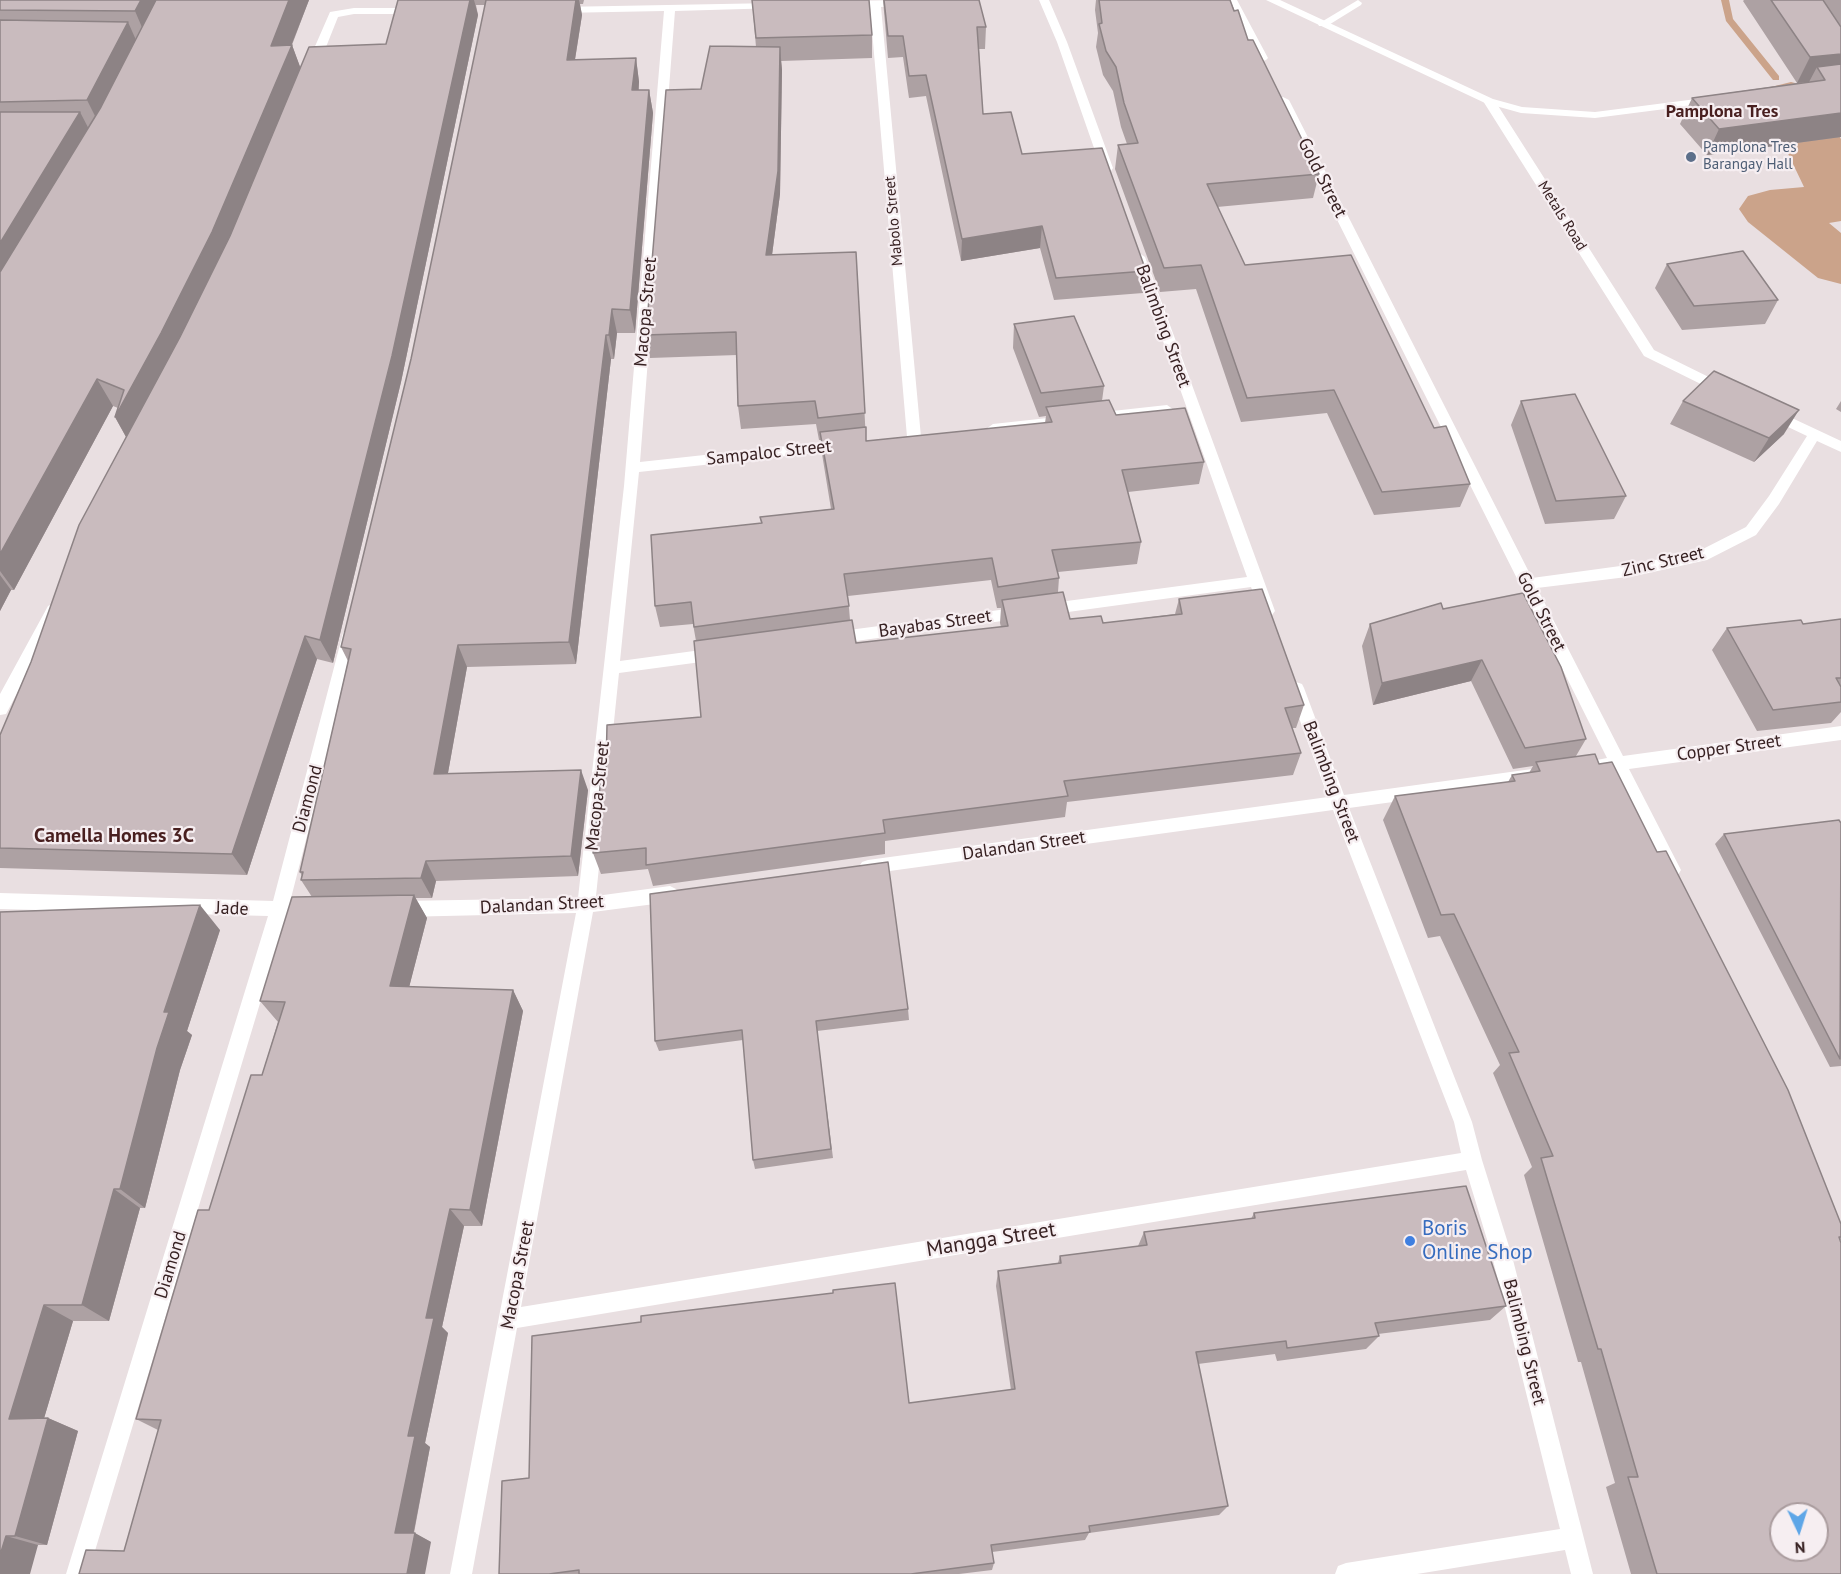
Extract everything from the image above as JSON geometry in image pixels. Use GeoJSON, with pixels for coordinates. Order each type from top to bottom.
{"type":"FeatureCollection","features":[{"type":"Feature","properties":{"kind":"street"},"geometry":{"type":"LineString","coordinates":[[1044,0],[1062,42],[1112,184]]}},
{"type":"Feature","properties":{"kind":"street","name":"Gold Street"},"geometry":{"type":"LineString","coordinates":[[1233,0],[1677,879]]}},
{"type":"Feature","properties":{"kind":"street"},"geometry":{"type":"LineString","coordinates":[[1271,0],[1489,101],[1521,110],[1595,115],[1724,98]]}},
{"type":"Feature","properties":{"kind":"street"},"geometry":{"type":"LineString","coordinates":[[841,5],[920,2]]}},
{"type":"Feature","properties":{"kind":"street"},"geometry":{"type":"LineString","coordinates":[[1323,24],[1357,3]]}},
{"type":"Feature","properties":{"kind":"street","name":"Mabolo Street"},"geometry":{"type":"LineString","coordinates":[[875,4],[914,437]]}},
{"type":"Feature","properties":{"kind":"street"},"geometry":{"type":"LineString","coordinates":[[543,10],[784,6]]}},
{"type":"Feature","properties":{"kind":"street","name":"Macopa Street"},"geometry":{"type":"LineString","coordinates":[[461,1574],[586,905],[633,468],[670,9]]}},
{"type":"Feature","properties":{"kind":"street"},"geometry":{"type":"LineString","coordinates":[[306,81],[334,14],[354,11],[432,11]]}},
{"type":"Feature","properties":{"kind":"street","name":"Metals Road"},"geometry":{"type":"LineString","coordinates":[[1489,101],[1649,353],[1729,393]]}},
{"type":"Feature","properties":{"kind":"street","name":"Balimbing Street"},"geometry":{"type":"LineString","coordinates":[[1132,239],[1272,624]]}},
{"type":"Feature","properties":{"kind":"street"},"geometry":{"type":"LineString","coordinates":[[983,430],[1192,407]]}},
{"type":"Feature","properties":{"kind":"street"},"geometry":{"type":"LineString","coordinates":[[1762,408],[1841,447]]}},
{"type":"Feature","properties":{"kind":"street","name":"Zinc Street"},"geometry":{"type":"LineString","coordinates":[[1527,584],[1635,570],[1702,556],[1751,531],[1774,500],[1815,434]]}},
{"type":"Feature","properties":{"kind":"street","name":"Sampaloc Street"},"geometry":{"type":"LineString","coordinates":[[633,468],[855,444]]}},
{"type":"Feature","properties":{"kind":"street","name":"Bayabas Street"},"geometry":{"type":"LineString","coordinates":[[822,639],[1257,581]]}},
{"type":"Feature","properties":{"kind":"street"},"geometry":{"type":"LineString","coordinates":[[0,709],[59,598]]}},
{"type":"Feature","properties":{"kind":"street","name":"Diamond"},"geometry":{"type":"LineString","coordinates":[[77,1574],[279,910],[355,617]]}},
{"type":"Feature","properties":{"kind":"street"},"geometry":{"type":"LineString","coordinates":[[613,668],[729,652]]}},
{"type":"Feature","properties":{"kind":"street","name":"Balimbing Street"},"geometry":{"type":"LineString","coordinates":[[1292,677],[1463,1122],[1472,1160],[1502,1256],[1582,1574]]}},
{"type":"Feature","properties":{"kind":"street","name":"Copper Street"},"geometry":{"type":"LineString","coordinates":[[1617,764],[1841,733]]}},
{"type":"Feature","properties":{"kind":"street"},"geometry":{"type":"LineString","coordinates":[[1571,770],[1617,764]]}},
{"type":"Feature","properties":{"kind":"street","name":"Dalandan Street"},"geometry":{"type":"LineString","coordinates":[[855,869],[1548,773]]}},
{"type":"Feature","properties":{"kind":"street","name":"Dalandan Street"},"geometry":{"type":"LineString","coordinates":[[382,909],[586,905],[691,891]]}},
{"type":"Feature","properties":{"kind":"street","name":"Jade"},"geometry":{"type":"LineString","coordinates":[[0,901],[325,910]]}},
{"type":"Feature","properties":{"kind":"street","name":"Mangga Street"},"geometry":{"type":"LineString","coordinates":[[509,1319],[1472,1160]]}},
{"type":"Feature","properties":{"kind":"street"},"geometry":{"type":"LineString","coordinates":[[1346,1574],[1574,1538]]}},
{"type":"Feature","properties":{"kind":"building"},"geometry":{"type":"Polygon","coordinates":[[[0,0],[141,0],[135,11],[0,10],[0,0]]]}},
{"type":"Feature","properties":{"kind":"building"},"geometry":{"type":"Polygon","coordinates":[[[156,0],[289,0],[271,46],[292,45],[212,232],[115,417],[124,390],[97,379],[0,554],[0,272],[101,107],[156,0]]]}},
{"type":"Feature","properties":{"kind":"building"},"geometry":{"type":"Polygon","coordinates":[[[398,0],[470,0],[392,356],[320,640],[305,636],[232,854],[0,848],[0,735],[31,662],[79,525],[180,337],[230,236],[309,47],[386,44],[398,0]]]}},
{"type":"Feature","properties":{"kind":"building"},"geometry":{"type":"Polygon","coordinates":[[[486,0],[576,0],[567,60],[636,58],[632,90],[649,90],[630,310],[612,309],[609,335],[606,335],[569,642],[458,645],[434,774],[581,770],[571,856],[426,861],[421,878],[301,880],[303,872],[300,872],[351,649],[341,647],[411,359],[486,0]]]}},
{"type":"Feature","properties":{"kind":"building"},"geometry":{"type":"Polygon","coordinates":[[[752,0],[869,0],[872,35],[756,38],[752,0]]]}},
{"type":"Feature","properties":{"kind":"building"},"geometry":{"type":"Polygon","coordinates":[[[884,0],[979,0],[986,27],[977,27],[983,114],[1011,112],[1022,154],[1102,148],[1146,271],[1056,278],[1042,226],[962,239],[926,75],[909,76],[903,36],[888,36],[884,0]]]}},
{"type":"Feature","properties":{"kind":"building"},"geometry":{"type":"Polygon","coordinates":[[[1099,0],[1230,0],[1234,11],[1238,10],[1248,40],[1253,40],[1319,174],[1207,184],[1245,265],[1351,255],[1434,428],[1446,426],[1470,484],[1382,492],[1334,390],[1247,398],[1201,265],[1164,268],[1118,145],[1138,143],[1124,103],[1116,67],[1106,51],[1099,24],[1102,23],[1099,0]]]}},
{"type":"Feature","properties":{"kind":"building"},"geometry":{"type":"Polygon","coordinates":[[[1771,0],[1823,0],[1841,27],[1841,54],[1810,57],[1771,0]]]}},
{"type":"Feature","properties":{"kind":"building"},"geometry":{"type":"Polygon","coordinates":[[[0,20],[128,22],[87,100],[0,102],[0,20]]]}},
{"type":"Feature","properties":{"kind":"building"},"geometry":{"type":"Polygon","coordinates":[[[710,46],[780,47],[778,171],[766,255],[856,252],[865,413],[818,418],[815,401],[738,406],[736,332],[646,335],[666,90],[701,89],[710,46]]]}},
{"type":"Feature","properties":{"kind":"building"},"geometry":{"type":"Polygon","coordinates":[[[1841,64],[1841,113],[1719,129],[1692,98],[1825,80],[1817,67],[1841,64]]]}},
{"type":"Feature","properties":{"kind":"building"},"geometry":{"type":"Polygon","coordinates":[[[0,112],[80,112],[0,243],[0,112]]]}},
{"type":"Feature","properties":{"kind":"building"},"geometry":{"type":"Polygon","coordinates":[[[1743,251],[1778,300],[1694,306],[1667,264],[1743,251]]]}},
{"type":"Feature","properties":{"kind":"building"},"geometry":{"type":"Polygon","coordinates":[[[1074,316],[1104,386],[1041,393],[1014,324],[1074,316]]]}},
{"type":"Feature","properties":{"kind":"building"},"geometry":{"type":"Polygon","coordinates":[[[1714,371],[1799,410],[1769,438],[1683,401],[1714,371]]]}},
{"type":"Feature","properties":{"kind":"building"},"geometry":{"type":"Polygon","coordinates":[[[1575,394],[1626,496],[1556,501],[1521,401],[1575,394]]]}},
{"type":"Feature","properties":{"kind":"building"},"geometry":{"type":"Polygon","coordinates":[[[1109,400],[1116,415],[1185,408],[1204,462],[1122,470],[1141,542],[1052,550],[1059,578],[998,587],[992,558],[844,574],[849,606],[694,627],[691,602],[655,606],[651,535],[762,523],[760,517],[834,509],[820,432],[866,427],[866,441],[1052,422],[1046,407],[1109,400]]]}},
{"type":"Feature","properties":{"kind":"building"},"geometry":{"type":"Polygon","coordinates":[[[1262,589],[1304,705],[1285,708],[1301,753],[1064,781],[1068,796],[883,820],[885,833],[646,865],[646,848],[593,853],[602,768],[606,768],[607,725],[701,717],[694,641],[852,620],[856,643],[1008,626],[1002,600],[1063,592],[1070,619],[1101,616],[1103,623],[1182,614],[1179,599],[1262,589]]]}},
{"type":"Feature","properties":{"kind":"building"},"geometry":{"type":"Polygon","coordinates":[[[1523,593],[1561,667],[1586,739],[1525,748],[1482,660],[1382,683],[1370,624],[1441,603],[1443,609],[1523,593]]]}},
{"type":"Feature","properties":{"kind":"building"},"geometry":{"type":"Polygon","coordinates":[[[1841,619],[1841,678],[1836,678],[1841,687],[1841,702],[1773,710],[1727,628],[1801,620],[1803,624],[1841,619]]]}},
{"type":"Feature","properties":{"kind":"building"},"geometry":{"type":"Polygon","coordinates":[[[1595,754],[1599,764],[1612,762],[1657,852],[1666,851],[1788,1090],[1841,1224],[1841,1237],[1839,1237],[1841,1243],[1841,1574],[1657,1574],[1628,1477],[1638,1477],[1601,1349],[1598,1349],[1541,1158],[1553,1156],[1509,1053],[1519,1052],[1454,914],[1441,915],[1395,796],[1515,781],[1512,775],[1540,771],[1536,762],[1595,754]]]}},
{"type":"Feature","properties":{"kind":"building"},"geometry":{"type":"Polygon","coordinates":[[[1839,820],[1841,823],[1840,1059],[1724,834],[1839,820]]]}},
{"type":"Feature","properties":{"kind":"building"},"geometry":{"type":"Polygon","coordinates":[[[888,862],[908,1009],[816,1021],[831,1149],[753,1160],[742,1030],[655,1041],[650,894],[888,862]]]}},
{"type":"Feature","properties":{"kind":"building"},"geometry":{"type":"Polygon","coordinates":[[[414,895],[390,986],[513,990],[470,1210],[450,1209],[426,1318],[434,1318],[408,1436],[415,1436],[395,1533],[415,1533],[407,1574],[79,1574],[86,1550],[124,1551],[161,1420],[136,1419],[198,1210],[209,1210],[251,1075],[262,1075],[285,1002],[260,1001],[292,897],[414,895]]]}},
{"type":"Feature","properties":{"kind":"building"},"geometry":{"type":"Polygon","coordinates":[[[200,905],[164,1012],[169,1012],[157,1048],[120,1189],[114,1189],[82,1305],[44,1305],[9,1419],[48,1418],[15,1536],[6,1536],[0,1555],[0,912],[200,905]]]}},
{"type":"Feature","properties":{"kind":"building"},"geometry":{"type":"Polygon","coordinates":[[[1466,1186],[1506,1306],[1375,1323],[1379,1336],[1287,1348],[1286,1341],[1196,1352],[1228,1506],[1089,1526],[1090,1532],[991,1545],[994,1563],[911,1574],[579,1574],[579,1570],[549,1574],[499,1574],[502,1481],[529,1478],[532,1336],[641,1322],[641,1316],[833,1293],[833,1290],[895,1283],[909,1403],[1015,1389],[998,1271],[1061,1263],[1060,1256],[1147,1245],[1144,1232],[1255,1218],[1254,1213],[1466,1186]]]}},
{"type":"Feature","properties":{"kind":"waterway"},"geometry":{"type":"LineString","coordinates":[[1725,0],[1729,19],[1776,78]]}},
{"type":"Feature","properties":{"kind":"waterway"},"geometry":{"type":"LineString","coordinates":[[1791,99],[1834,183],[1835,204],[1770,209],[1841,264]]}},
{"type":"Feature","properties":{"kind":"place","name":"Pamplona Tres Barangay Hall"},"geometry":{"type":"Point","coordinates":[1691,157]}},
{"type":"Feature","properties":{"kind":"place","name":"Boris Online Shop"},"geometry":{"type":"Point","coordinates":[1410,1241]}},
{"type":"Feature","properties":{"kind":"district","name":"Pamplona Tres"},"geometry":{"type":"Point","coordinates":[1722,112]}},
{"type":"Feature","properties":{"kind":"district","name":"Camella Homes 3C"},"geometry":{"type":"Point","coordinates":[114,836]}}]}
